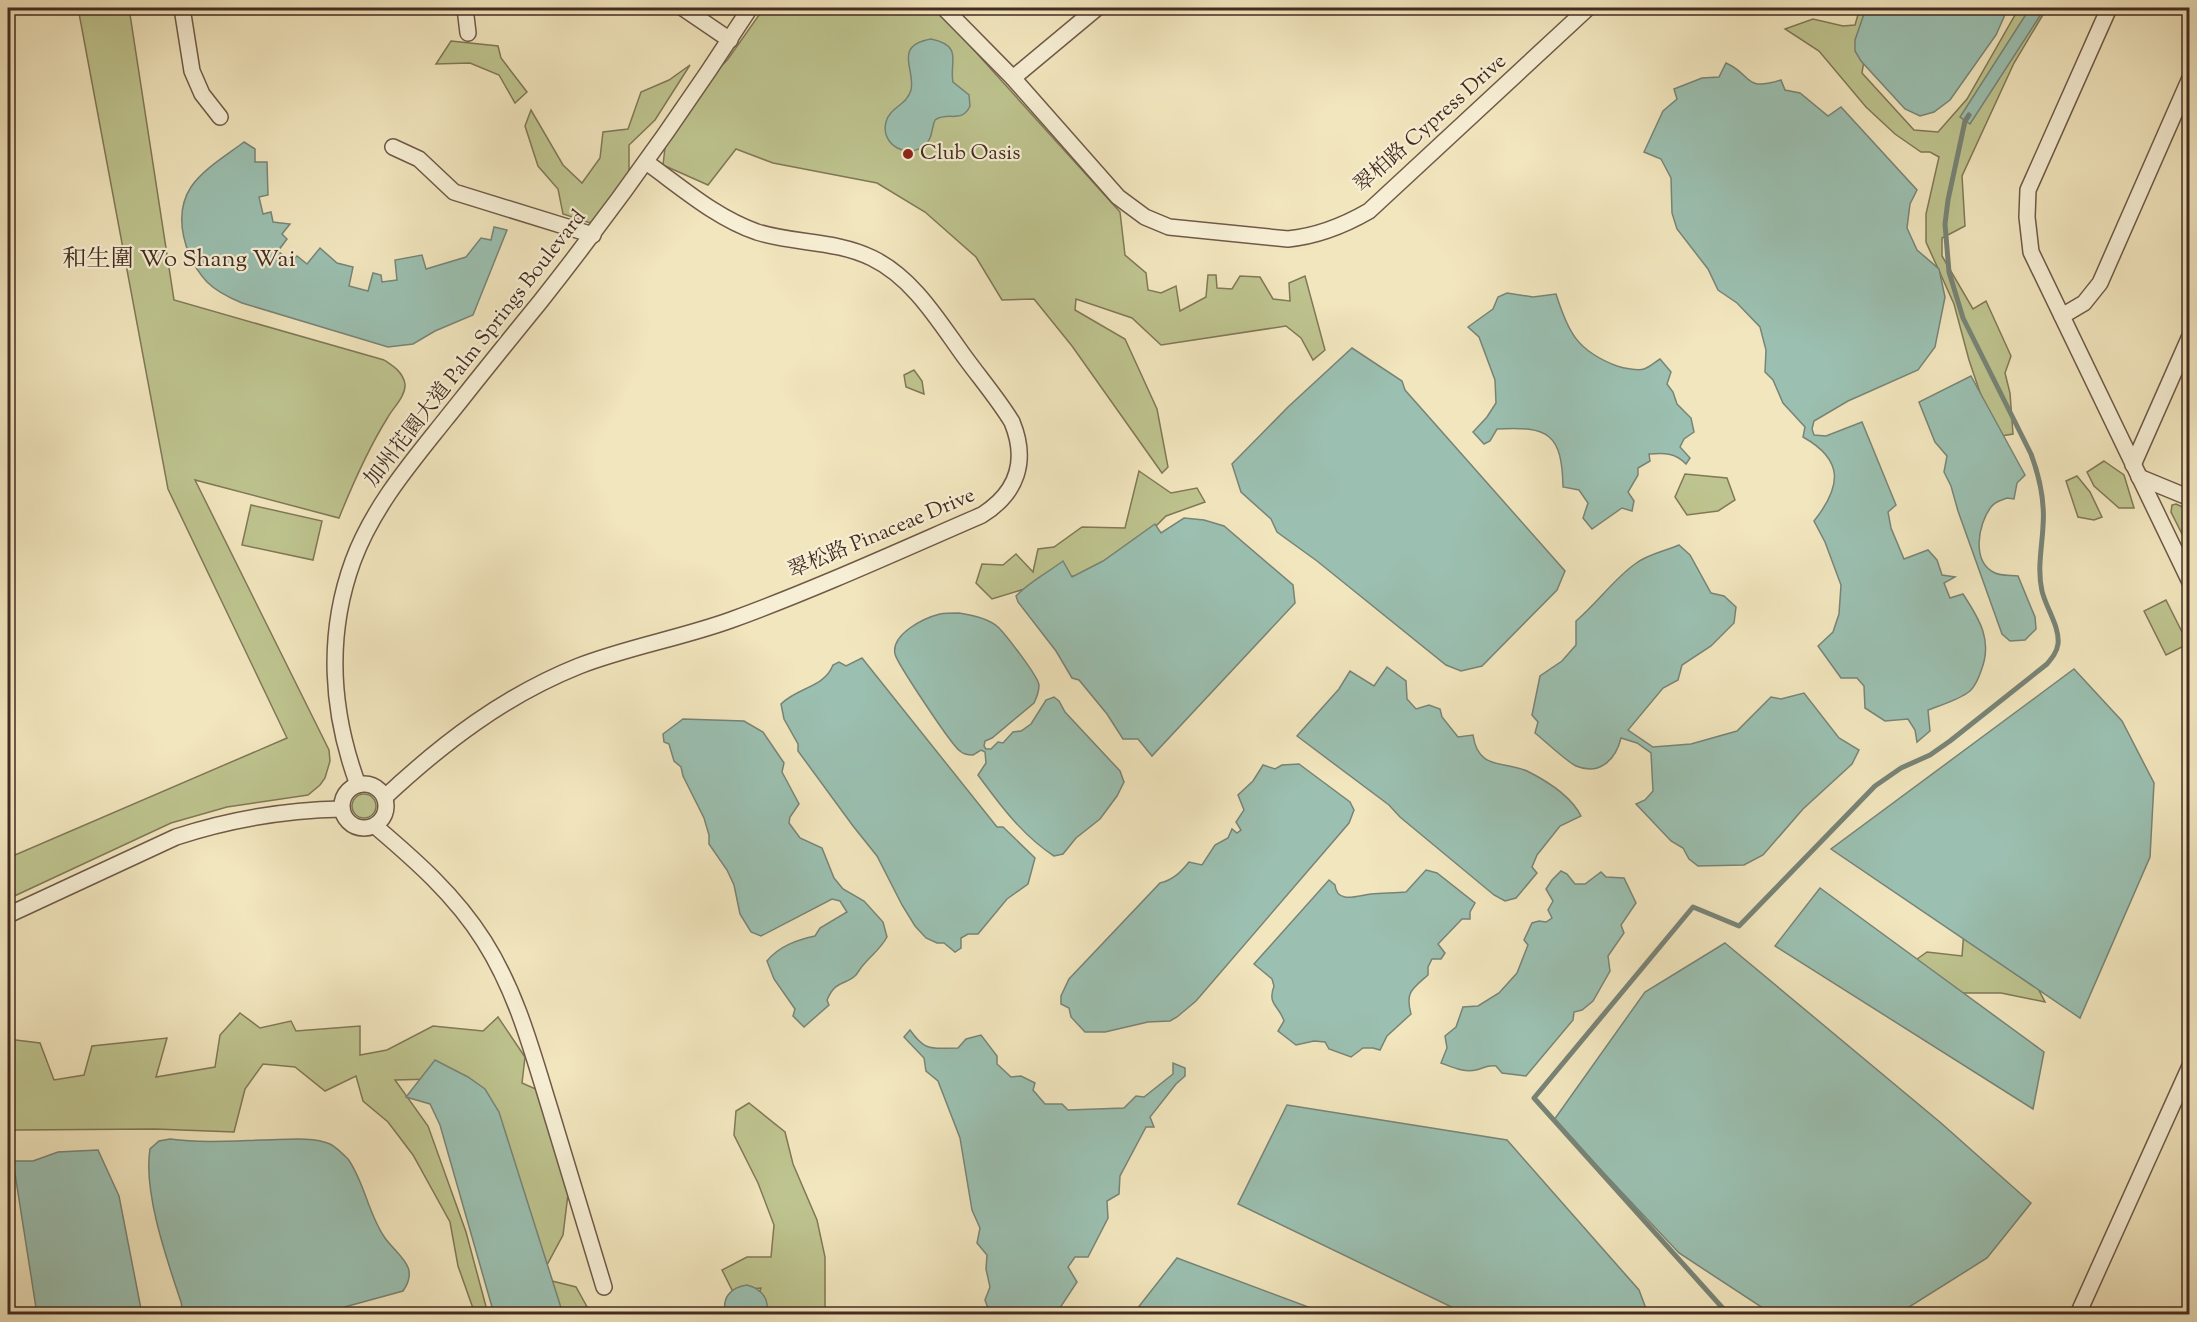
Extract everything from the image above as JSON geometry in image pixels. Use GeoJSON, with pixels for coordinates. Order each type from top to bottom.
{"type":"FeatureCollection","features":[{"type":"Feature","properties":{"kind":"street"},"geometry":{"type":"LineString","coordinates":[[182,8],[192,71],[202,94],[220,117]]}},
{"type":"Feature","properties":{"kind":"street"},"geometry":{"type":"LineString","coordinates":[[465,8],[468,33]]}},
{"type":"Feature","properties":{"kind":"street"},"geometry":{"type":"LineString","coordinates":[[683,8],[730,40]]}},
{"type":"Feature","properties":{"kind":"street","name":"加州花園大道 Palm Springs Boulevard"},"geometry":{"type":"LineString","coordinates":[[358,785],[343,740],[334,666],[343,596],[363,536],[375,513],[400,476],[593,235],[646,162],[750,8]]}},
{"type":"Feature","properties":{"kind":"street","name":"翠柏路 Cypress Drive"},"geometry":{"type":"LineString","coordinates":[[944,8],[1013,78],[1118,197],[1145,217],[1182,229],[1288,239],[1333,229],[1352,221],[1384,199],[1588,8]]}},
{"type":"Feature","properties":{"kind":"street"},"geometry":{"type":"LineString","coordinates":[[1013,78],[1097,8]]}},
{"type":"Feature","properties":{"kind":"street"},"geometry":{"type":"LineString","coordinates":[[2109,8],[2028,190],[2027,217],[2031,252],[2190,582]]}},
{"type":"Feature","properties":{"kind":"street"},"geometry":{"type":"LineString","coordinates":[[2062,316],[2084,303],[2100,284],[2190,78]]}},
{"type":"Feature","properties":{"kind":"street"},"geometry":{"type":"LineString","coordinates":[[393,147],[419,159],[454,192],[593,235]]}},
{"type":"Feature","properties":{"kind":"street","name":"翠松路 Pinaceae Drive"},"geometry":{"type":"LineString","coordinates":[[385,797],[458,733],[486,713],[527,690],[601,658],[700,630],[758,610],[982,515],[1002,500],[1016,477],[1020,454],[1012,422],[926,304],[902,278],[880,262],[856,251],[839,246],[778,237],[744,227],[717,212],[646,162]]}},
{"type":"Feature","properties":{"kind":"street"},"geometry":{"type":"LineString","coordinates":[[2136,471],[2188,344]]}},
{"type":"Feature","properties":{"kind":"street"},"geometry":{"type":"LineString","coordinates":[[2136,471],[2190,498]]}},
{"type":"Feature","properties":{"kind":"street"},"geometry":{"type":"LineString","coordinates":[[358,785],[374,786],[385,797],[385,813],[375,825],[358,827],[351,824],[345,817],[342,809],[343,801],[351,788],[358,785]]}},
{"type":"Feature","properties":{"kind":"street"},"geometry":{"type":"LineString","coordinates":[[8,915],[185,834],[257,816],[342,809]]}},
{"type":"Feature","properties":{"kind":"street"},"geometry":{"type":"LineString","coordinates":[[375,825],[447,892],[483,939],[507,982],[525,1028],[604,1287]]}},
{"type":"Feature","properties":{"kind":"street"},"geometry":{"type":"LineString","coordinates":[[2078,1314],[2190,1066]]}},
{"type":"Feature","properties":{"kind":"green space"},"geometry":{"type":"Polygon","coordinates":[[[78,8],[129,8],[174,300],[384,360],[400,373],[405,388],[367,454],[339,518],[195,480],[329,750],[330,761],[325,778],[320,785],[308,795],[227,807],[171,823],[8,899],[8,858],[287,738],[168,489],[78,8]]]}},
{"type":"Feature","properties":{"kind":"green space","name":"Club Oasis"},"geometry":{"type":"Polygon","coordinates":[[[764,8],[933,8],[944,17],[1120,212],[1125,255],[1146,273],[1148,290],[1161,293],[1176,286],[1180,311],[1206,297],[1208,275],[1216,275],[1217,288],[1232,289],[1240,276],[1260,277],[1273,299],[1290,301],[1289,283],[1305,276],[1325,350],[1313,360],[1301,338],[1286,326],[1161,345],[1132,318],[1076,299],[1075,310],[1125,339],[1157,409],[1168,467],[1162,473],[1072,346],[1034,299],[1002,300],[976,257],[925,212],[877,183],[773,163],[736,149],[708,185],[663,165],[666,139],[764,8]]]}},
{"type":"Feature","properties":{"kind":"green space"},"geometry":{"type":"Polygon","coordinates":[[[1860,8],[1882,8],[1866,48],[1862,73],[1914,130],[1938,132],[1967,99],[2019,8],[2047,8],[2014,63],[1962,176],[1965,226],[1942,238],[1942,256],[1973,309],[1986,301],[2011,356],[2005,373],[2010,393],[2013,434],[1995,437],[1969,360],[1954,304],[1926,242],[1926,214],[1939,157],[1930,152],[1921,152],[1895,134],[1866,107],[1819,51],[1785,29],[1813,19],[1843,26],[1855,25],[1860,8]]]}},
{"type":"Feature","properties":{"kind":"green space"},"geometry":{"type":"Polygon","coordinates":[[[451,41],[498,46],[501,58],[527,92],[515,103],[499,75],[470,63],[436,64],[451,41]]]}},
{"type":"Feature","properties":{"kind":"green space"},"geometry":{"type":"Polygon","coordinates":[[[690,65],[655,120],[629,145],[629,181],[600,226],[563,214],[558,189],[538,166],[525,126],[531,110],[563,165],[582,183],[600,158],[603,132],[628,129],[641,92],[669,80],[690,65]]]}},
{"type":"Feature","properties":{"kind":"green space"},"geometry":{"type":"Polygon","coordinates":[[[914,370],[922,381],[924,394],[906,387],[904,375],[914,370]]]}},
{"type":"Feature","properties":{"kind":"green space"},"geometry":{"type":"Polygon","coordinates":[[[2104,461],[2124,475],[2134,508],[2119,508],[2094,486],[2087,472],[2104,461]]]}},
{"type":"Feature","properties":{"kind":"green space"},"geometry":{"type":"Polygon","coordinates":[[[1139,471],[1171,493],[1197,488],[1205,502],[1166,516],[1126,556],[1103,570],[1054,580],[992,599],[976,583],[982,564],[1003,565],[1016,554],[1033,572],[1038,549],[1054,547],[1082,527],[1125,528],[1139,471]]]}},
{"type":"Feature","properties":{"kind":"green space"},"geometry":{"type":"Polygon","coordinates":[[[1685,474],[1727,478],[1735,500],[1718,511],[1687,515],[1675,497],[1685,474]]]}},
{"type":"Feature","properties":{"kind":"green space"},"geometry":{"type":"Polygon","coordinates":[[[2077,476],[2090,492],[2102,517],[2094,520],[2078,517],[2066,481],[2077,476]]]}},
{"type":"Feature","properties":{"kind":"green space"},"geometry":{"type":"Polygon","coordinates":[[[2176,504],[2189,510],[2187,533],[2189,540],[2184,538],[2171,512],[2172,505],[2176,504]]]}},
{"type":"Feature","properties":{"kind":"green space"},"geometry":{"type":"Polygon","coordinates":[[[251,505],[322,521],[313,560],[242,545],[251,505]]]}},
{"type":"Feature","properties":{"kind":"green space"},"geometry":{"type":"Polygon","coordinates":[[[2166,600],[2188,644],[2166,655],[2144,611],[2166,600]]]}},
{"type":"Feature","properties":{"kind":"green space"},"geometry":{"type":"Polygon","coordinates":[[[364,794],[373,797],[376,806],[373,815],[364,818],[355,815],[352,806],[355,797],[364,794]]]}},
{"type":"Feature","properties":{"kind":"green space"},"geometry":{"type":"Polygon","coordinates":[[[1965,918],[2014,942],[2045,1002],[2001,993],[1920,993],[1889,979],[1927,952],[1962,956],[1965,918]]]}},
{"type":"Feature","properties":{"kind":"green space"},"geometry":{"type":"Polygon","coordinates":[[[240,1013],[260,1028],[291,1021],[296,1031],[360,1026],[360,1055],[387,1050],[433,1026],[483,1031],[498,1017],[525,1057],[522,1083],[538,1090],[562,1151],[568,1194],[563,1235],[540,1278],[576,1287],[591,1314],[540,1314],[433,1079],[395,1080],[428,1126],[466,1232],[488,1314],[475,1314],[458,1266],[450,1222],[413,1155],[388,1122],[363,1101],[356,1076],[325,1091],[295,1067],[263,1064],[245,1089],[234,1132],[155,1129],[16,1130],[8,1134],[8,1039],[40,1043],[54,1080],[84,1075],[92,1046],[167,1038],[156,1077],[215,1067],[220,1035],[240,1013]]]}},
{"type":"Feature","properties":{"kind":"green space"},"geometry":{"type":"Polygon","coordinates":[[[749,1103],[785,1132],[793,1164],[817,1220],[825,1257],[825,1314],[751,1314],[761,1288],[732,1290],[722,1270],[747,1257],[771,1257],[774,1225],[758,1183],[734,1135],[736,1111],[749,1103]]]}},
{"type":"Feature","properties":{"kind":"shaded area"},"geometry":{"type":"Polygon","coordinates":[[[1866,8],[2008,8],[1996,35],[1950,100],[1934,112],[1920,116],[1905,109],[1861,61],[1855,51],[1855,40],[1866,8]]]}},
{"type":"Feature","properties":{"kind":"shaded area"},"geometry":{"type":"Polygon","coordinates":[[[2030,8],[2045,8],[1970,124],[1960,117],[2030,8]]]}},
{"type":"Feature","properties":{"kind":"shaded area"},"geometry":{"type":"Polygon","coordinates":[[[931,39],[941,42],[951,50],[953,82],[969,95],[970,106],[963,115],[935,120],[931,136],[925,145],[911,151],[904,150],[897,148],[887,137],[886,122],[911,90],[908,60],[912,47],[919,42],[931,39]]]}},
{"type":"Feature","properties":{"kind":"shaded area"},"geometry":{"type":"Polygon","coordinates":[[[1726,63],[1754,83],[1781,80],[1785,90],[1800,93],[1828,116],[1841,107],[1917,190],[1910,204],[1907,228],[1917,250],[1939,269],[1945,297],[1935,347],[1918,370],[1848,401],[1814,421],[1812,429],[1814,435],[1826,436],[1862,422],[1896,505],[1888,512],[1891,528],[1904,559],[1928,550],[1937,560],[1942,575],[1955,577],[1944,583],[1950,598],[1963,594],[1983,631],[1986,650],[1975,684],[1961,697],[1928,710],[1930,731],[1917,742],[1915,730],[1908,719],[1885,721],[1865,708],[1864,686],[1857,678],[1841,678],[1818,646],[1833,632],[1839,614],[1841,585],[1825,542],[1814,521],[1830,496],[1834,485],[1832,464],[1826,455],[1803,437],[1805,427],[1783,403],[1773,380],[1765,372],[1766,350],[1760,327],[1737,303],[1718,290],[1708,269],[1677,229],[1672,213],[1671,178],[1661,159],[1644,152],[1663,111],[1677,99],[1674,89],[1702,78],[1719,77],[1726,63]]]}},
{"type":"Feature","properties":{"kind":"shaded area"},"geometry":{"type":"Polygon","coordinates":[[[244,142],[255,149],[255,162],[267,162],[268,195],[259,197],[263,214],[271,212],[273,222],[290,224],[282,234],[287,239],[278,251],[291,262],[297,256],[307,264],[320,248],[337,263],[353,267],[349,286],[368,291],[373,273],[381,275],[382,282],[397,280],[395,260],[422,255],[426,269],[466,257],[481,238],[491,240],[494,227],[507,230],[473,315],[435,331],[413,344],[388,347],[242,303],[215,289],[199,272],[187,249],[182,211],[185,198],[196,180],[244,142]]]}},
{"type":"Feature","properties":{"kind":"shaded area"},"geometry":{"type":"Polygon","coordinates":[[[1507,293],[1533,297],[1556,294],[1570,330],[1583,347],[1592,354],[1617,366],[1641,370],[1660,359],[1671,372],[1667,384],[1677,404],[1691,418],[1694,432],[1684,439],[1680,447],[1690,458],[1686,464],[1673,455],[1649,454],[1650,461],[1638,468],[1638,475],[1628,492],[1634,501],[1632,511],[1622,508],[1592,529],[1583,518],[1588,503],[1579,490],[1563,487],[1560,455],[1549,437],[1529,429],[1497,429],[1490,441],[1484,444],[1473,432],[1496,403],[1495,380],[1479,337],[1468,327],[1493,309],[1498,297],[1507,293]]]}},
{"type":"Feature","properties":{"kind":"shaded area"},"geometry":{"type":"Polygon","coordinates":[[[1352,348],[1402,381],[1405,390],[1565,571],[1557,590],[1482,666],[1461,671],[1446,665],[1317,561],[1277,532],[1271,519],[1241,492],[1232,464],[1288,407],[1352,348]]]}},
{"type":"Feature","properties":{"kind":"shaded area"},"geometry":{"type":"Polygon","coordinates":[[[1971,376],[2025,475],[2017,483],[2014,499],[2007,498],[1996,502],[1986,514],[1979,542],[1982,560],[1987,568],[1997,574],[2018,576],[2035,617],[2036,629],[2025,640],[2010,641],[2002,634],[1951,486],[1944,472],[1947,456],[1935,442],[1919,402],[1971,376]]]}},
{"type":"Feature","properties":{"kind":"shaded area"},"geometry":{"type":"Polygon","coordinates":[[[1184,518],[1204,520],[1224,526],[1293,585],[1295,603],[1152,756],[1138,739],[1123,739],[1107,714],[1079,680],[1072,678],[1056,651],[1018,602],[1016,596],[1063,561],[1072,577],[1103,561],[1155,524],[1161,533],[1184,518]]]}},
{"type":"Feature","properties":{"kind":"shaded area"},"geometry":{"type":"Polygon","coordinates":[[[1679,545],[1690,555],[1711,593],[1724,596],[1736,607],[1734,623],[1711,646],[1682,665],[1678,680],[1663,688],[1628,730],[1653,747],[1691,744],[1737,731],[1771,697],[1781,699],[1804,693],[1839,738],[1859,750],[1852,764],[1803,809],[1763,855],[1744,865],[1698,866],[1689,859],[1683,848],[1671,841],[1636,804],[1645,800],[1653,791],[1651,753],[1637,743],[1621,738],[1615,753],[1606,764],[1585,769],[1576,766],[1535,733],[1538,722],[1532,715],[1540,676],[1562,661],[1576,645],[1576,621],[1635,564],[1650,555],[1679,545]]]}},
{"type":"Feature","properties":{"kind":"shaded area"},"geometry":{"type":"Polygon","coordinates":[[[959,613],[985,619],[998,627],[1028,665],[1039,685],[1034,703],[992,738],[985,741],[986,749],[991,749],[998,742],[1003,743],[1013,732],[1021,731],[1031,724],[1046,700],[1054,697],[1120,771],[1124,782],[1117,796],[1100,819],[1076,838],[1063,854],[1054,856],[1043,848],[1004,809],[978,775],[986,763],[985,752],[981,750],[973,755],[967,755],[955,746],[898,661],[895,647],[898,640],[910,628],[933,616],[959,613]]]}},
{"type":"Feature","properties":{"kind":"shaded area"},"geometry":{"type":"Polygon","coordinates":[[[862,658],[997,827],[1003,827],[1035,858],[1028,884],[1007,899],[978,934],[968,934],[961,938],[961,948],[955,952],[944,943],[937,943],[926,938],[915,926],[877,856],[798,751],[798,744],[784,719],[781,704],[788,698],[817,683],[829,673],[833,665],[839,662],[846,666],[862,658]]]}},
{"type":"Feature","properties":{"kind":"shaded area"},"geometry":{"type":"Polygon","coordinates":[[[1387,667],[1406,681],[1407,699],[1416,709],[1429,705],[1440,709],[1442,717],[1458,737],[1473,735],[1480,754],[1486,759],[1527,771],[1542,779],[1565,796],[1581,816],[1560,826],[1537,855],[1532,867],[1537,873],[1516,898],[1505,901],[1494,895],[1400,817],[1389,805],[1297,736],[1339,689],[1350,671],[1374,686],[1387,667]]]}},
{"type":"Feature","properties":{"kind":"shaded area"},"geometry":{"type":"Polygon","coordinates":[[[2074,669],[2122,721],[2154,783],[2150,857],[2080,1018],[1831,849],[2074,669]]]}},
{"type":"Feature","properties":{"kind":"shaded area"},"geometry":{"type":"Polygon","coordinates":[[[683,719],[744,721],[763,732],[784,763],[782,772],[799,804],[790,817],[789,823],[800,838],[822,848],[834,878],[843,889],[864,901],[883,922],[887,937],[882,944],[856,975],[830,993],[827,1000],[829,1005],[804,1027],[793,1016],[795,1009],[774,979],[767,961],[789,944],[815,936],[820,928],[847,912],[840,901],[832,899],[761,936],[751,932],[740,914],[734,885],[727,870],[709,844],[704,818],[683,776],[681,767],[674,761],[669,744],[664,742],[663,734],[683,719]]]}},
{"type":"Feature","properties":{"kind":"shaded area"},"geometry":{"type":"Polygon","coordinates":[[[1299,764],[1350,802],[1354,810],[1349,823],[1196,1001],[1177,1017],[1170,1021],[1148,1022],[1105,1032],[1085,1032],[1071,1017],[1069,1008],[1061,1004],[1061,996],[1069,979],[1160,883],[1176,875],[1189,862],[1202,865],[1215,845],[1228,838],[1232,829],[1237,833],[1241,830],[1236,822],[1244,810],[1238,795],[1253,781],[1263,765],[1275,769],[1282,765],[1299,764]]]}},
{"type":"Feature","properties":{"kind":"shaded area"},"geometry":{"type":"Polygon","coordinates":[[[1426,870],[1437,873],[1475,903],[1470,912],[1470,919],[1462,919],[1438,944],[1445,953],[1441,959],[1432,959],[1428,967],[1428,975],[1411,992],[1409,1007],[1411,1014],[1387,1036],[1380,1050],[1363,1048],[1351,1057],[1329,1049],[1325,1042],[1314,1041],[1296,1045],[1278,1031],[1284,1021],[1273,1001],[1272,979],[1254,964],[1329,880],[1344,897],[1406,892],[1426,870]]]}},
{"type":"Feature","properties":{"kind":"shaded area"},"geometry":{"type":"Polygon","coordinates":[[[1561,871],[1567,874],[1575,884],[1585,884],[1601,872],[1606,877],[1624,878],[1636,903],[1621,925],[1624,933],[1608,956],[1610,971],[1593,1001],[1582,1010],[1574,1012],[1573,1020],[1526,1076],[1502,1073],[1496,1066],[1467,1071],[1441,1063],[1447,1048],[1445,1036],[1456,1027],[1463,1007],[1478,1006],[1499,993],[1517,973],[1528,945],[1524,940],[1532,923],[1546,922],[1552,918],[1548,910],[1553,901],[1546,889],[1561,871]]]}},
{"type":"Feature","properties":{"kind":"shaded area"},"geometry":{"type":"Polygon","coordinates":[[[1820,888],[2044,1052],[2033,1109],[1775,946],[1820,888]]]}},
{"type":"Feature","properties":{"kind":"shaded area"},"geometry":{"type":"Polygon","coordinates":[[[1725,943],[1941,1123],[2031,1203],[1987,1258],[1898,1314],[1772,1314],[1679,1253],[1554,1120],[1645,992],[1725,943]]]}},
{"type":"Feature","properties":{"kind":"shaded area"},"geometry":{"type":"Polygon","coordinates":[[[910,1030],[921,1043],[931,1048],[958,1048],[966,1039],[981,1035],[997,1056],[997,1064],[1011,1077],[1021,1076],[1035,1083],[1033,1090],[1045,1104],[1062,1104],[1068,1110],[1124,1108],[1136,1096],[1144,1097],[1173,1074],[1173,1063],[1185,1068],[1185,1076],[1150,1117],[1154,1127],[1146,1127],[1120,1176],[1119,1194],[1107,1201],[1108,1218],[1088,1257],[1075,1257],[1068,1267],[1077,1282],[1056,1314],[990,1314],[985,1300],[990,1287],[986,1269],[987,1255],[977,1243],[980,1228],[972,1210],[960,1138],[938,1081],[926,1071],[924,1058],[904,1037],[910,1030]]]}},
{"type":"Feature","properties":{"kind":"shaded area"},"geometry":{"type":"Polygon","coordinates":[[[435,1060],[468,1077],[485,1089],[499,1112],[563,1314],[494,1314],[440,1125],[430,1104],[406,1097],[435,1060]]]}},
{"type":"Feature","properties":{"kind":"shaded area"},"geometry":{"type":"Polygon","coordinates":[[[1287,1105],[1507,1140],[1639,1290],[1648,1314],[1466,1314],[1238,1204],[1287,1105]]]}},
{"type":"Feature","properties":{"kind":"shaded area"},"geometry":{"type":"Polygon","coordinates":[[[170,1139],[216,1141],[306,1139],[332,1145],[348,1159],[354,1168],[379,1229],[406,1263],[409,1275],[408,1283],[403,1291],[319,1314],[183,1314],[158,1226],[150,1185],[150,1149],[159,1141],[170,1139]]]}},
{"type":"Feature","properties":{"kind":"shaded area"},"geometry":{"type":"Polygon","coordinates":[[[98,1150],[119,1196],[142,1314],[37,1314],[13,1161],[33,1161],[58,1152],[98,1150]]]}},
{"type":"Feature","properties":{"kind":"shaded area"},"geometry":{"type":"Polygon","coordinates":[[[1177,1258],[1327,1314],[1133,1314],[1177,1258]]]}},
{"type":"Feature","properties":{"kind":"shaded area"},"geometry":{"type":"Polygon","coordinates":[[[747,1285],[757,1289],[766,1299],[767,1314],[726,1314],[726,1298],[736,1288],[747,1285]]]}},
{"type":"Feature","properties":{"kind":"waterway"},"geometry":{"type":"LineString","coordinates":[[1728,1314],[1534,1098],[1693,907],[1739,926],[1875,786],[1901,768],[1930,755],[1950,741],[2047,664],[2057,650],[2057,631],[2041,583],[2043,508],[2037,472],[2031,454],[1963,318],[1949,272],[1945,224],[1948,200],[1965,121],[1969,115]]}},
{"type":"Feature","properties":{"kind":"place","name":"Club Oasis"},"geometry":{"type":"Point","coordinates":[908,154]}},
{"type":"Feature","properties":{"kind":"district","name":"和生圍 Wo Shang Wai"},"geometry":{"type":"Point","coordinates":[179,260]}}]}
